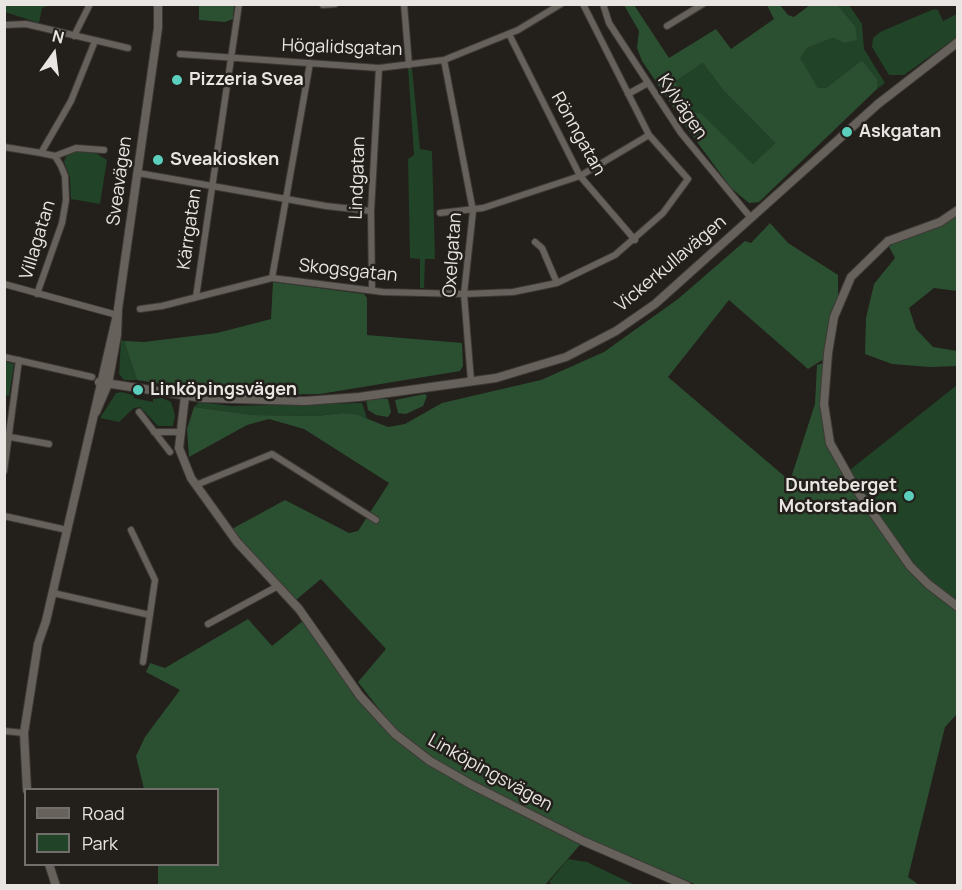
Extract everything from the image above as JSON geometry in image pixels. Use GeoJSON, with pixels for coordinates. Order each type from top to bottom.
{"type":"FeatureCollection","features":[{"type":"Feature","properties":{"kind":"main road","name":"Sveavägen"},"geometry":{"type":"LineString","coordinates":[[152,4],[154,51]]}},
{"type":"Feature","properties":{"kind":"main road","name":"Sveavägen"},"geometry":{"type":"LineString","coordinates":[[27,788],[24,733],[38,644],[53,592],[100,381],[117,335],[117,315],[154,51],[158,4]]}},
{"type":"Feature","properties":{"kind":"main road","name":"Vickerkullavägen"},"geometry":{"type":"LineString","coordinates":[[100,381],[185,396],[247,402],[304,401],[359,397],[471,381],[543,366],[616,331],[655,304],[878,104],[957,42]]}},
{"type":"Feature","properties":{"kind":"main road"},"geometry":{"type":"LineString","coordinates":[[957,210],[940,222],[892,238],[865,260],[850,277],[834,317],[828,353],[824,404],[830,443],[856,489],[910,566],[957,607]]}},
{"type":"Feature","properties":{"kind":"main road","name":"Linköpingsvägen"},"geometry":{"type":"LineString","coordinates":[[185,396],[179,432],[181,457],[196,485],[237,542],[299,609],[371,709],[395,734],[420,754],[472,785],[583,841],[687,885]]}},
{"type":"Feature","properties":{"kind":"main road"},"geometry":{"type":"LineString","coordinates":[[50,866],[56,885]]}},
{"type":"Feature","properties":{"kind":"street"},"geometry":{"type":"LineString","coordinates":[[74,36],[90,4]]}},
{"type":"Feature","properties":{"kind":"street","name":"Kärrgatan"},"geometry":{"type":"LineString","coordinates":[[196,297],[239,4]]}},
{"type":"Feature","properties":{"kind":"street"},"geometry":{"type":"LineString","coordinates":[[323,6],[335,4]]}},
{"type":"Feature","properties":{"kind":"street"},"geometry":{"type":"LineString","coordinates":[[404,4],[409,65]]}},
{"type":"Feature","properties":{"kind":"street","name":"Högalidsgatan"},"geometry":{"type":"LineString","coordinates":[[180,54],[378,68],[409,65],[444,60],[509,34],[561,4]]}},
{"type":"Feature","properties":{"kind":"street"},"geometry":{"type":"LineString","coordinates":[[440,213],[473,211],[580,176],[649,135],[583,4]]}},
{"type":"Feature","properties":{"kind":"street","name":"Kylvägen"},"geometry":{"type":"LineString","coordinates":[[603,4],[609,23],[690,146],[751,218]]}},
{"type":"Feature","properties":{"kind":"street"},"geometry":{"type":"LineString","coordinates":[[667,27],[704,4]]}},
{"type":"Feature","properties":{"kind":"street"},"geometry":{"type":"LineString","coordinates":[[4,25],[15,24],[128,48]]}},
{"type":"Feature","properties":{"kind":"street","name":"Rönngatan"},"geometry":{"type":"LineString","coordinates":[[509,34],[580,176],[635,240]]}},
{"type":"Feature","properties":{"kind":"street"},"geometry":{"type":"LineString","coordinates":[[41,153],[71,101],[95,41]]}},
{"type":"Feature","properties":{"kind":"street","name":"Oxelgatan"},"geometry":{"type":"LineString","coordinates":[[444,60],[473,211],[465,294],[471,381]]}},
{"type":"Feature","properties":{"kind":"street"},"geometry":{"type":"LineString","coordinates":[[272,278],[310,63]]}},
{"type":"Feature","properties":{"kind":"street","name":"Lindgatan"},"geometry":{"type":"LineString","coordinates":[[372,290],[371,211],[378,68]]}},
{"type":"Feature","properties":{"kind":"street"},"geometry":{"type":"LineString","coordinates":[[628,94],[648,83]]}},
{"type":"Feature","properties":{"kind":"street","name":"Skogsgatan"},"geometry":{"type":"LineString","coordinates":[[140,309],[272,278],[372,290],[465,294],[513,292],[557,283],[599,264],[635,240],[674,201],[688,181],[649,135]]}},
{"type":"Feature","properties":{"kind":"street"},"geometry":{"type":"LineString","coordinates":[[4,147],[55,156],[76,148],[104,150]]}},
{"type":"Feature","properties":{"kind":"street","name":"Villagatan"},"geometry":{"type":"LineString","coordinates":[[37,294],[62,223],[66,200],[65,176],[55,156]]}},
{"type":"Feature","properties":{"kind":"street"},"geometry":{"type":"LineString","coordinates":[[138,172],[286,199],[371,211]]}},
{"type":"Feature","properties":{"kind":"street"},"geometry":{"type":"LineString","coordinates":[[535,242],[542,248],[557,283]]}},
{"type":"Feature","properties":{"kind":"street"},"geometry":{"type":"LineString","coordinates":[[4,284],[117,315]]}},
{"type":"Feature","properties":{"kind":"street"},"geometry":{"type":"LineString","coordinates":[[4,357],[100,381]]}},
{"type":"Feature","properties":{"kind":"street"},"geometry":{"type":"LineString","coordinates":[[4,471],[19,360]]}},
{"type":"Feature","properties":{"kind":"street"},"geometry":{"type":"LineString","coordinates":[[139,412],[170,452]]}},
{"type":"Feature","properties":{"kind":"street"},"geometry":{"type":"LineString","coordinates":[[154,432],[179,432]]}},
{"type":"Feature","properties":{"kind":"street"},"geometry":{"type":"LineString","coordinates":[[10,437],[49,444]]}},
{"type":"Feature","properties":{"kind":"street"},"geometry":{"type":"LineString","coordinates":[[196,485],[272,454],[376,520]]}},
{"type":"Feature","properties":{"kind":"street"},"geometry":{"type":"LineString","coordinates":[[4,516],[67,530]]}},
{"type":"Feature","properties":{"kind":"street"},"geometry":{"type":"LineString","coordinates":[[131,530],[155,580],[143,662]]}},
{"type":"Feature","properties":{"kind":"street"},"geometry":{"type":"LineString","coordinates":[[208,624],[278,586]]}},
{"type":"Feature","properties":{"kind":"street"},"geometry":{"type":"LineString","coordinates":[[53,592],[150,615]]}},
{"type":"Feature","properties":{"kind":"street"},"geometry":{"type":"LineString","coordinates":[[4,731],[24,733]]}},
{"type":"Feature","properties":{"kind":"green space"},"geometry":{"type":"Polygon","coordinates":[[[5,4],[50,5],[42,8],[39,23],[5,12],[5,4]]]}},
{"type":"Feature","properties":{"kind":"green space"},"geometry":{"type":"Polygon","coordinates":[[[199,5],[234,5],[233,19],[225,22],[199,20],[199,5]]]}},
{"type":"Feature","properties":{"kind":"green space"},"geometry":{"type":"Polygon","coordinates":[[[624,5],[634,5],[669,58],[716,29],[731,49],[774,19],[767,5],[780,5],[788,15],[794,17],[810,5],[838,5],[855,26],[857,40],[844,43],[833,38],[807,48],[800,58],[818,88],[826,88],[862,60],[877,79],[877,89],[759,202],[749,203],[731,188],[683,123],[695,112],[701,113],[753,164],[775,143],[723,90],[703,63],[676,81],[681,98],[675,110],[642,61],[637,48],[639,31],[624,5]]]}},
{"type":"Feature","properties":{"kind":"green space"},"geometry":{"type":"Polygon","coordinates":[[[838,5],[849,5],[862,24],[864,49],[885,83],[877,89],[877,79],[862,60],[826,88],[818,88],[799,58],[807,48],[833,38],[844,43],[855,26],[838,5]]]}},
{"type":"Feature","properties":{"kind":"green space"},"geometry":{"type":"Polygon","coordinates":[[[934,9],[938,10],[943,21],[957,14],[957,37],[904,75],[889,75],[872,47],[873,38],[880,32],[934,9]]]}},
{"type":"Feature","properties":{"kind":"green space"},"geometry":{"type":"Polygon","coordinates":[[[703,63],[723,90],[775,143],[753,164],[701,113],[695,112],[683,123],[675,110],[681,98],[676,81],[703,63]]]}},
{"type":"Feature","properties":{"kind":"green space"},"geometry":{"type":"Polygon","coordinates":[[[408,68],[412,68],[420,149],[432,151],[435,259],[425,259],[424,288],[420,288],[420,259],[410,258],[408,159],[414,155],[408,68]]]}},
{"type":"Feature","properties":{"kind":"green space"},"geometry":{"type":"Polygon","coordinates":[[[69,151],[94,152],[107,160],[100,204],[71,199],[70,178],[64,161],[69,151]]]}},
{"type":"Feature","properties":{"kind":"green space"},"geometry":{"type":"Polygon","coordinates":[[[957,207],[957,291],[934,288],[909,308],[916,329],[933,347],[957,351],[957,366],[930,367],[892,364],[865,354],[866,318],[874,284],[895,258],[886,241],[905,230],[937,220],[957,207]]]}},
{"type":"Feature","properties":{"kind":"green space"},"geometry":{"type":"Polygon","coordinates":[[[770,223],[788,243],[838,275],[838,303],[827,357],[808,369],[729,300],[668,377],[790,481],[815,404],[817,365],[827,362],[827,435],[904,561],[957,607],[957,714],[945,727],[908,877],[919,885],[697,885],[586,838],[545,885],[158,885],[158,866],[219,866],[219,788],[144,788],[136,756],[145,737],[180,690],[146,672],[150,663],[165,668],[248,619],[272,646],[309,616],[350,688],[386,718],[358,682],[386,649],[321,579],[296,600],[230,530],[285,500],[349,533],[358,531],[389,483],[304,429],[269,419],[247,425],[189,457],[187,429],[194,407],[254,415],[316,416],[342,413],[358,415],[388,427],[405,424],[442,403],[541,380],[604,352],[678,299],[745,241],[751,243],[770,223]]]}},
{"type":"Feature","properties":{"kind":"green space"},"geometry":{"type":"Polygon","coordinates":[[[273,282],[364,294],[367,298],[367,335],[462,343],[463,366],[460,371],[320,394],[231,395],[137,380],[124,341],[144,342],[217,333],[271,319],[273,282]]]}},
{"type":"Feature","properties":{"kind":"green space"},"geometry":{"type":"Polygon","coordinates":[[[121,340],[124,341],[137,380],[124,380],[119,374],[121,340]]]}},
{"type":"Feature","properties":{"kind":"green space"},"geometry":{"type":"Polygon","coordinates":[[[5,362],[14,364],[9,396],[5,395],[5,362]]]}},
{"type":"Feature","properties":{"kind":"green space","name":"Dunteberget Motorstadion"},"geometry":{"type":"Polygon","coordinates":[[[957,385],[957,604],[904,561],[846,473],[957,385]]]}},
{"type":"Feature","properties":{"kind":"green space"},"geometry":{"type":"Polygon","coordinates":[[[116,393],[133,395],[134,398],[153,402],[153,399],[162,398],[171,402],[175,415],[173,426],[158,426],[140,407],[134,408],[119,422],[100,418],[116,393]]]}},
{"type":"Feature","properties":{"kind":"green space"},"geometry":{"type":"Polygon","coordinates":[[[425,394],[427,396],[423,406],[406,414],[398,413],[395,400],[425,394]]]}},
{"type":"Feature","properties":{"kind":"green space"},"geometry":{"type":"Polygon","coordinates":[[[366,399],[388,399],[391,412],[388,417],[376,415],[368,410],[366,399]]]}},
{"type":"Feature","properties":{"kind":"green space"},"geometry":{"type":"Polygon","coordinates":[[[199,402],[231,406],[362,403],[367,418],[342,413],[316,416],[254,415],[194,407],[199,402]]]}},
{"type":"Feature","properties":{"kind":"green space"},"geometry":{"type":"Polygon","coordinates":[[[568,859],[587,862],[635,885],[553,886],[549,882],[568,859]]]}},
{"type":"Feature","properties":{"kind":"place","name":"Pizzeria Svea"},"geometry":{"type":"Point","coordinates":[177,80]}},
{"type":"Feature","properties":{"kind":"place","name":"Askgatan"},"geometry":{"type":"Point","coordinates":[847,132]}},
{"type":"Feature","properties":{"kind":"place","name":"Sveakiosken"},"geometry":{"type":"Point","coordinates":[158,160]}},
{"type":"Feature","properties":{"kind":"place","name":"Linköpingsvägen"},"geometry":{"type":"Point","coordinates":[138,390]}},
{"type":"Feature","properties":{"kind":"place","name":"Dunteberget Motorstadion"},"geometry":{"type":"Point","coordinates":[909,496]}}]}
